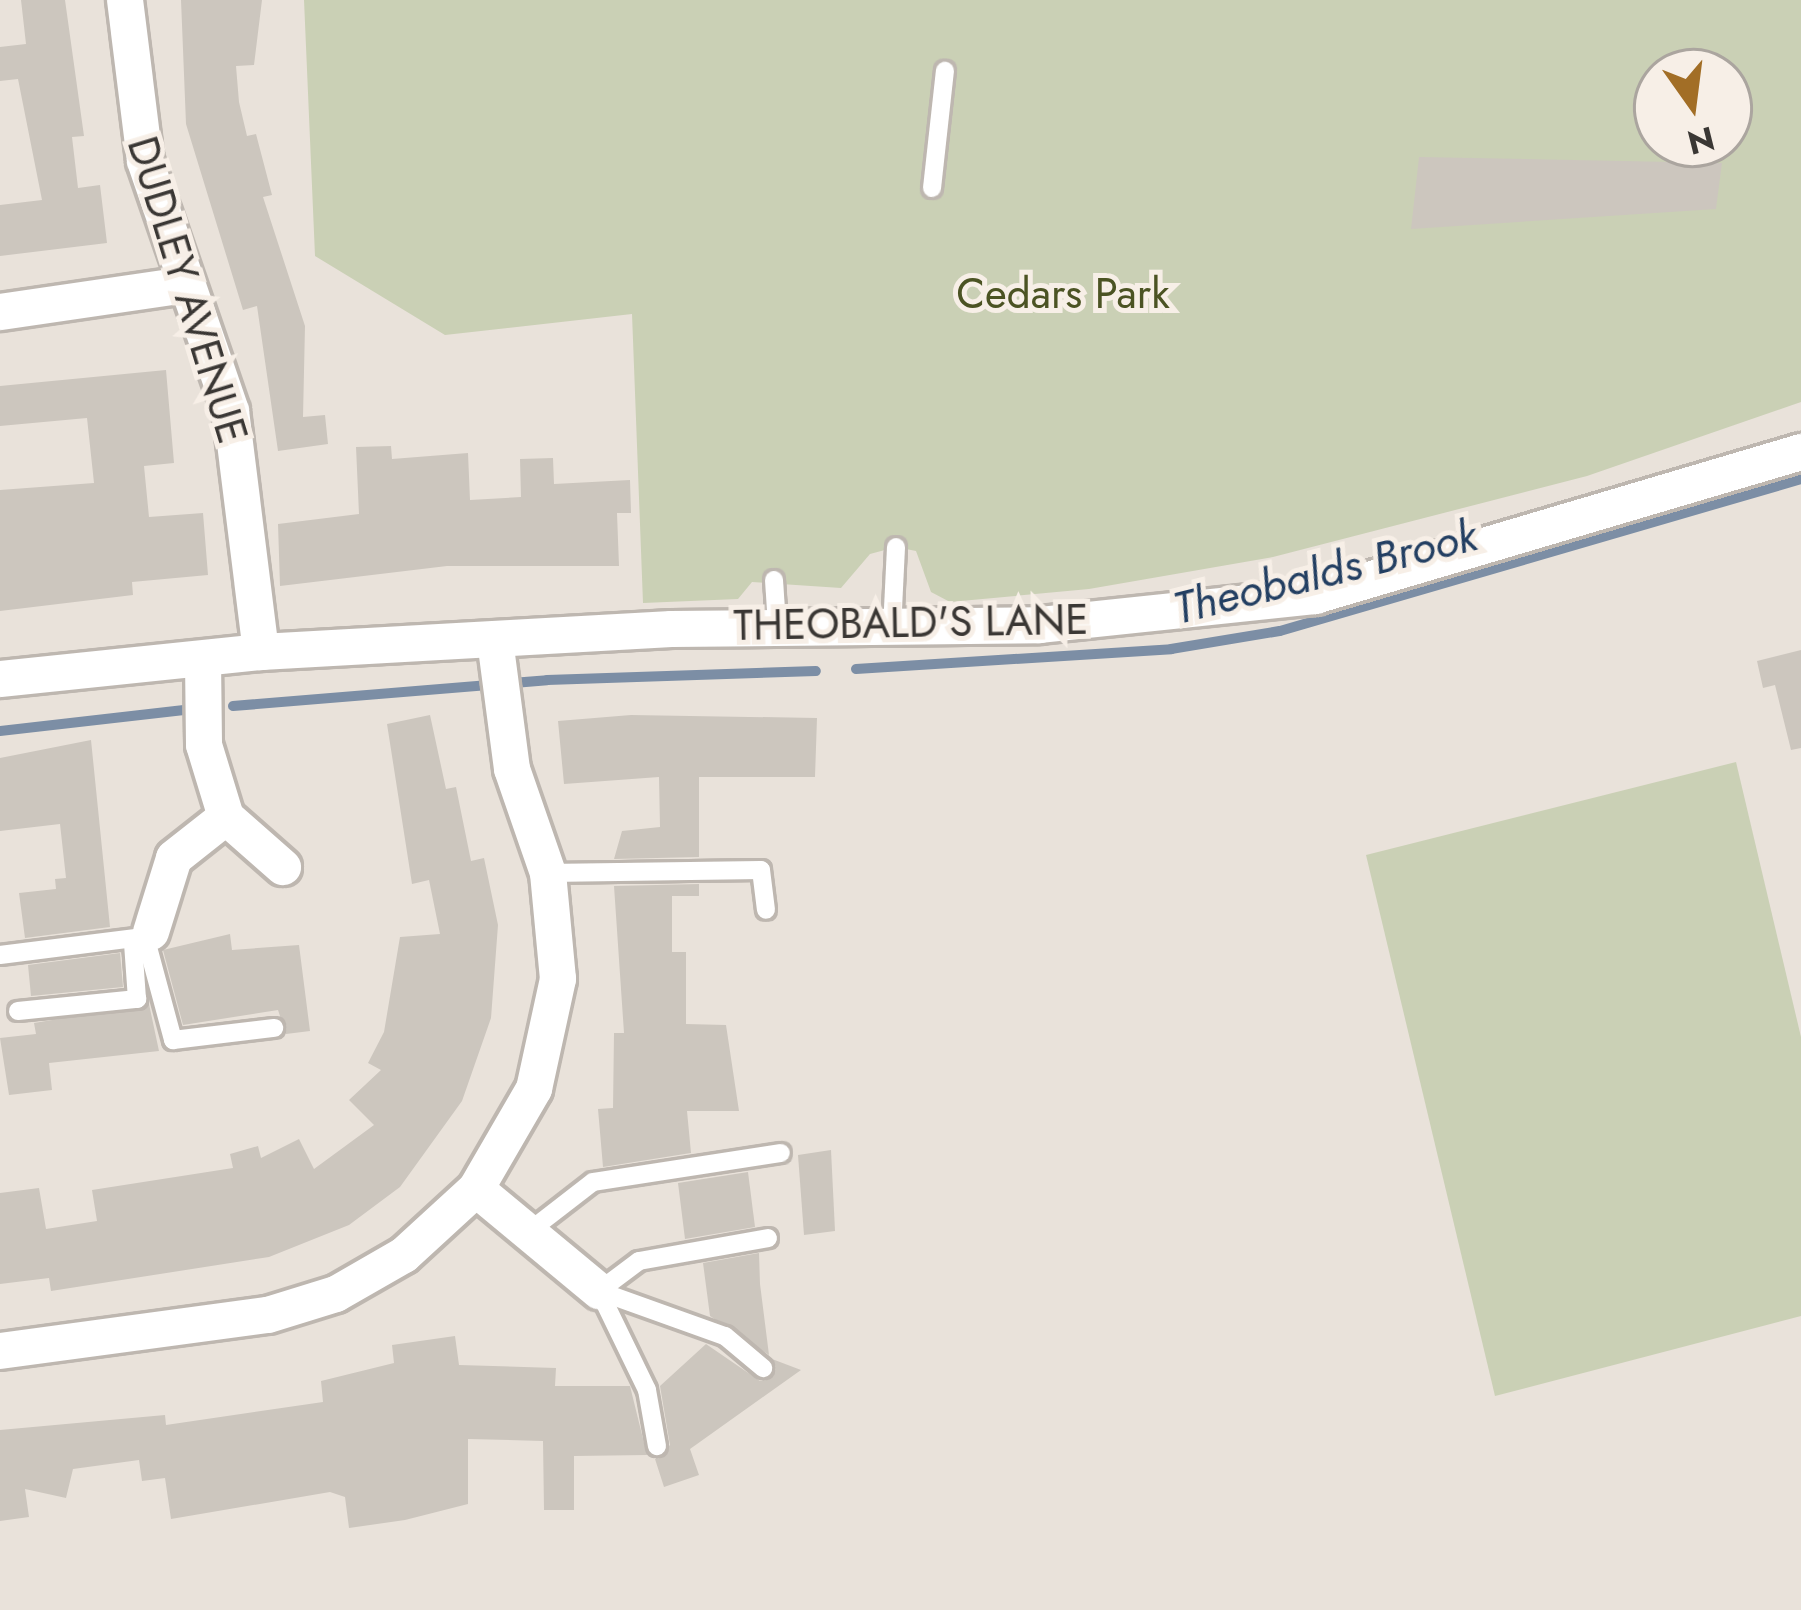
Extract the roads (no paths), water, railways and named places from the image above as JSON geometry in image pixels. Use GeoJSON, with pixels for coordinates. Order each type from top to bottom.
{"type":"FeatureCollection","features":[{"type":"Feature","properties":{"kind":"street","name":"DUDLEY AVENUE"},"geometry":{"type":"LineString","coordinates":[[124,0],[136,126],[185,285],[232,411],[261,652]]}},
{"type":"Feature","properties":{"kind":"street"},"geometry":{"type":"LineString","coordinates":[[0,312],[185,285]]}},
{"type":"Feature","properties":{"kind":"street","name":"THEOBALD'S LANE"},"geometry":{"type":"LineString","coordinates":[[0,679],[206,692],[261,652],[776,625],[892,629],[1040,625],[1315,596],[1801,452]]}},
{"type":"Feature","properties":{"kind":"street"},"geometry":{"type":"LineString","coordinates":[[0,1352],[268,1316],[336,1294],[404,1255],[476,1189],[517,1127],[546,1050],[558,979],[548,872],[512,769],[495,639]]}},
{"type":"Feature","properties":{"kind":"street"},"geometry":{"type":"LineString","coordinates":[[206,692],[204,745],[226,817],[283,867]]}},
{"type":"Feature","properties":{"kind":"street"},"geometry":{"type":"LineString","coordinates":[[143,937],[173,858],[226,817]]}},
{"type":"Feature","properties":{"kind":"street"},"geometry":{"type":"LineString","coordinates":[[476,1189],[599,1291]]}},
{"type":"Feature","properties":{"kind":"lane"},"geometry":{"type":"LineString","coordinates":[[932,188],[946,70]]}},
{"type":"Feature","properties":{"kind":"lane"},"geometry":{"type":"LineString","coordinates":[[892,629],[896,548]]}},
{"type":"Feature","properties":{"kind":"lane"},"geometry":{"type":"LineString","coordinates":[[774,580],[776,625]]}},
{"type":"Feature","properties":{"kind":"lane"},"geometry":{"type":"LineString","coordinates":[[548,872],[760,870],[766,910]]}},
{"type":"Feature","properties":{"kind":"lane"},"geometry":{"type":"LineString","coordinates":[[0,955],[143,937]]}},
{"type":"Feature","properties":{"kind":"lane"},"geometry":{"type":"LineString","coordinates":[[18,1011],[137,999],[143,937]]}},
{"type":"Feature","properties":{"kind":"lane"},"geometry":{"type":"LineString","coordinates":[[143,937],[173,1040],[274,1028]]}},
{"type":"Feature","properties":{"kind":"lane"},"geometry":{"type":"LineString","coordinates":[[527,1233],[593,1182],[781,1153]]}},
{"type":"Feature","properties":{"kind":"lane"},"geometry":{"type":"LineString","coordinates":[[599,1291],[639,1261],[769,1238]]}},
{"type":"Feature","properties":{"kind":"lane"},"geometry":{"type":"LineString","coordinates":[[599,1291],[725,1336],[763,1367]]}},
{"type":"Feature","properties":{"kind":"lane"},"geometry":{"type":"LineString","coordinates":[[599,1291],[647,1390],[657,1446]]}},
{"type":"Feature","properties":{"kind":"waterway","name":"Theobalds Brook"},"geometry":{"type":"LineString","coordinates":[[856,669],[1171,649],[1280,631],[1801,479]]}},
{"type":"Feature","properties":{"kind":"waterway","name":"Theobalds Brook"},"geometry":{"type":"LineString","coordinates":[[233,706],[547,680],[816,671]]}},
{"type":"Feature","properties":{"kind":"waterway","name":"Theobalds Brook"},"geometry":{"type":"LineString","coordinates":[[0,731],[193,709]]}},
{"type":"Feature","properties":{"kind":"park label","name":"Cedars Park"},"geometry":{"type":"Point","coordinates":[1063,294]}}]}
